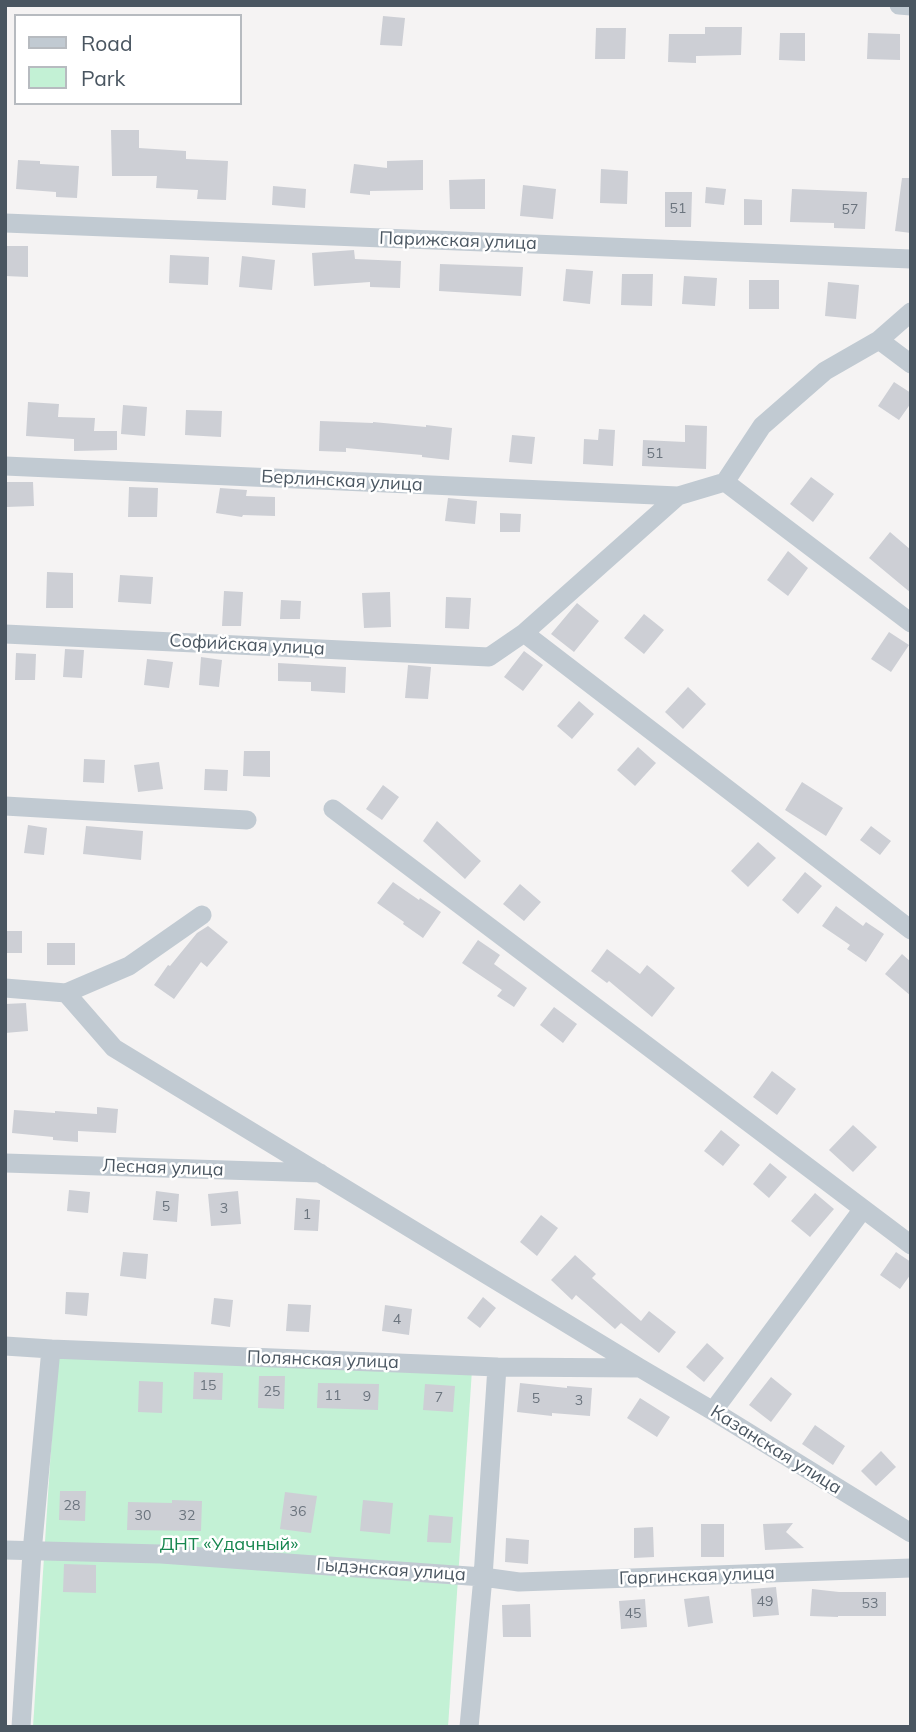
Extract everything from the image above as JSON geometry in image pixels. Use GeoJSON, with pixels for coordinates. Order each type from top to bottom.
{"type":"FeatureCollection","features":[{"type":"Feature","properties":{"kind":"street"},"geometry":{"type":"LineString","coordinates":[[898,5],[911,6]]}},
{"type":"Feature","properties":{"kind":"street","name":"Парижская улица"},"geometry":{"type":"LineString","coordinates":[[5,223],[911,259]]}},
{"type":"Feature","properties":{"kind":"street"},"geometry":{"type":"LineString","coordinates":[[911,312],[879,340],[825,371],[762,426],[725,482],[678,496],[524,633],[911,930]]}},
{"type":"Feature","properties":{"kind":"street"},"geometry":{"type":"LineString","coordinates":[[879,340],[911,363]]}},
{"type":"Feature","properties":{"kind":"street","name":"Берлинская улица"},"geometry":{"type":"LineString","coordinates":[[5,466],[678,496]]}},
{"type":"Feature","properties":{"kind":"street"},"geometry":{"type":"LineString","coordinates":[[725,482],[911,623]]}},
{"type":"Feature","properties":{"kind":"street","name":"Софийская улица"},"geometry":{"type":"LineString","coordinates":[[5,634],[489,657],[524,633]]}},
{"type":"Feature","properties":{"kind":"street"},"geometry":{"type":"LineString","coordinates":[[5,806],[247,820]]}},
{"type":"Feature","properties":{"kind":"street"},"geometry":{"type":"LineString","coordinates":[[333,809],[911,1245]]}},
{"type":"Feature","properties":{"kind":"street"},"geometry":{"type":"LineString","coordinates":[[5,989],[66,993],[129,966],[202,915]]}},
{"type":"Feature","properties":{"kind":"street","name":"Казанская улица"},"geometry":{"type":"LineString","coordinates":[[66,993],[114,1048],[911,1534]]}},
{"type":"Feature","properties":{"kind":"street","name":"Лесная улица"},"geometry":{"type":"LineString","coordinates":[[5,1163],[321,1173]]}},
{"type":"Feature","properties":{"kind":"street"},"geometry":{"type":"LineString","coordinates":[[713,1411],[863,1209]]}},
{"type":"Feature","properties":{"kind":"street","name":"Полянская улица"},"geometry":{"type":"LineString","coordinates":[[5,1346],[496,1367],[640,1368]]}},
{"type":"Feature","properties":{"kind":"street"},"geometry":{"type":"LineString","coordinates":[[21,1727],[32,1552],[51,1349]]}},
{"type":"Feature","properties":{"kind":"street"},"geometry":{"type":"LineString","coordinates":[[469,1727],[483,1577],[496,1367]]}},
{"type":"Feature","properties":{"kind":"street","name":"Гыдэнская улица"},"geometry":{"type":"LineString","coordinates":[[5,1550],[161,1554],[483,1577]]}},
{"type":"Feature","properties":{"kind":"street","name":"Гаргинская улица"},"geometry":{"type":"LineString","coordinates":[[483,1577],[519,1582],[911,1568]]}},
{"type":"Feature","properties":{"kind":"green space","name":"ДНТ «Удачный»"},"geometry":{"type":"Polygon","coordinates":[[[57,1356],[472,1370],[448,1727],[33,1727],[57,1356]]]}},
{"type":"Feature","properties":{"kind":"building"},"geometry":{"type":"Polygon","coordinates":[[[383,16],[405,18],[402,46],[380,45],[383,16]]]}},
{"type":"Feature","properties":{"kind":"building"},"geometry":{"type":"Polygon","coordinates":[[[705,27],[742,27],[741,55],[696,56],[696,63],[668,62],[669,34],[705,34],[705,27]]]}},
{"type":"Feature","properties":{"kind":"building"},"geometry":{"type":"Polygon","coordinates":[[[596,28],[626,28],[625,59],[595,59],[596,28]]]}},
{"type":"Feature","properties":{"kind":"building"},"geometry":{"type":"Polygon","coordinates":[[[780,33],[805,33],[805,61],[779,60],[780,33]]]}},
{"type":"Feature","properties":{"kind":"building"},"geometry":{"type":"Polygon","coordinates":[[[868,33],[900,34],[900,60],[867,59],[868,33]]]}},
{"type":"Feature","properties":{"kind":"building"},"geometry":{"type":"Polygon","coordinates":[[[111,130],[139,130],[139,148],[186,151],[186,159],[228,161],[226,200],[197,199],[198,190],[156,188],[157,176],[112,176],[111,130]]]}},
{"type":"Feature","properties":{"kind":"building"},"geometry":{"type":"Polygon","coordinates":[[[18,160],[79,166],[77,198],[56,197],[56,192],[16,189],[18,160]]]}},
{"type":"Feature","properties":{"kind":"building"},"geometry":{"type":"Polygon","coordinates":[[[423,160],[423,190],[370,191],[370,195],[350,193],[354,164],[387,168],[387,161],[423,160]]]}},
{"type":"Feature","properties":{"kind":"building"},"geometry":{"type":"Polygon","coordinates":[[[601,169],[628,171],[627,204],[600,203],[601,169]]]}},
{"type":"Feature","properties":{"kind":"building"},"geometry":{"type":"Polygon","coordinates":[[[902,178],[911,178],[911,233],[895,231],[902,178]]]}},
{"type":"Feature","properties":{"kind":"building"},"geometry":{"type":"Polygon","coordinates":[[[485,179],[485,209],[450,209],[449,180],[485,179]]]}},
{"type":"Feature","properties":{"kind":"building"},"geometry":{"type":"Polygon","coordinates":[[[523,185],[556,189],[553,219],[520,216],[523,185]]]}},
{"type":"Feature","properties":{"kind":"building"},"geometry":{"type":"Polygon","coordinates":[[[273,186],[306,189],[305,208],[272,205],[273,186]]]}},
{"type":"Feature","properties":{"kind":"building"},"geometry":{"type":"Polygon","coordinates":[[[706,187],[726,189],[724,205],[705,203],[706,187]]]}},
{"type":"Feature","properties":{"kind":"building"},"geometry":{"type":"Polygon","coordinates":[[[792,189],[867,192],[865,229],[834,228],[834,223],[790,222],[792,189]]]}},
{"type":"Feature","properties":{"kind":"building"},"geometry":{"type":"Polygon","coordinates":[[[665,192],[692,192],[691,227],[665,227],[665,192]]]}},
{"type":"Feature","properties":{"kind":"building"},"geometry":{"type":"Polygon","coordinates":[[[744,199],[762,200],[762,225],[744,225],[744,199]]]}},
{"type":"Feature","properties":{"kind":"building"},"geometry":{"type":"Polygon","coordinates":[[[5,246],[28,246],[28,277],[5,276],[5,246]]]}},
{"type":"Feature","properties":{"kind":"building"},"geometry":{"type":"Polygon","coordinates":[[[354,250],[355,259],[401,261],[400,288],[370,287],[370,282],[314,286],[312,253],[354,250]]]}},
{"type":"Feature","properties":{"kind":"building"},"geometry":{"type":"Polygon","coordinates":[[[170,255],[209,257],[208,285],[169,283],[170,255]]]}},
{"type":"Feature","properties":{"kind":"building"},"geometry":{"type":"Polygon","coordinates":[[[242,256],[275,260],[272,290],[239,287],[242,256]]]}},
{"type":"Feature","properties":{"kind":"building"},"geometry":{"type":"Polygon","coordinates":[[[440,264],[523,267],[521,296],[439,291],[440,264]]]}},
{"type":"Feature","properties":{"kind":"building"},"geometry":{"type":"Polygon","coordinates":[[[566,269],[593,271],[590,304],[563,301],[566,269]]]}},
{"type":"Feature","properties":{"kind":"building"},"geometry":{"type":"Polygon","coordinates":[[[622,274],[653,274],[652,306],[621,305],[622,274]]]}},
{"type":"Feature","properties":{"kind":"building"},"geometry":{"type":"Polygon","coordinates":[[[684,276],[717,278],[715,306],[682,304],[684,276]]]}},
{"type":"Feature","properties":{"kind":"building"},"geometry":{"type":"Polygon","coordinates":[[[749,280],[779,280],[779,309],[749,309],[749,280]]]}},
{"type":"Feature","properties":{"kind":"building"},"geometry":{"type":"Polygon","coordinates":[[[828,282],[859,285],[856,319],[825,316],[828,282]]]}},
{"type":"Feature","properties":{"kind":"building"},"geometry":{"type":"Polygon","coordinates":[[[894,382],[911,393],[911,403],[899,420],[878,406],[894,382]]]}},
{"type":"Feature","properties":{"kind":"building"},"geometry":{"type":"Polygon","coordinates":[[[28,402],[59,404],[58,417],[95,418],[94,431],[117,431],[117,450],[74,451],[74,439],[26,436],[28,402]]]}},
{"type":"Feature","properties":{"kind":"building"},"geometry":{"type":"Polygon","coordinates":[[[123,405],[147,407],[145,436],[121,434],[123,405]]]}},
{"type":"Feature","properties":{"kind":"building"},"geometry":{"type":"Polygon","coordinates":[[[186,410],[222,411],[221,437],[185,435],[186,410]]]}},
{"type":"Feature","properties":{"kind":"building"},"geometry":{"type":"Polygon","coordinates":[[[320,421],[452,428],[449,460],[346,448],[346,452],[319,451],[320,421]]]}},
{"type":"Feature","properties":{"kind":"building"},"geometry":{"type":"Polygon","coordinates":[[[685,425],[707,426],[706,469],[642,466],[643,440],[685,442],[685,425]]]}},
{"type":"Feature","properties":{"kind":"building"},"geometry":{"type":"Polygon","coordinates":[[[599,429],[615,430],[613,466],[583,464],[584,439],[598,440],[599,429]]]}},
{"type":"Feature","properties":{"kind":"building"},"geometry":{"type":"Polygon","coordinates":[[[512,435],[535,437],[532,464],[509,462],[512,435]]]}},
{"type":"Feature","properties":{"kind":"building"},"geometry":{"type":"Polygon","coordinates":[[[811,477],[834,494],[813,522],[790,504],[811,477]]]}},
{"type":"Feature","properties":{"kind":"building"},"geometry":{"type":"Polygon","coordinates":[[[6,482],[33,482],[34,506],[6,507],[6,482]]]}},
{"type":"Feature","properties":{"kind":"building"},"geometry":{"type":"Polygon","coordinates":[[[129,487],[158,488],[157,517],[128,517],[129,487]]]}},
{"type":"Feature","properties":{"kind":"building"},"geometry":{"type":"Polygon","coordinates":[[[220,488],[247,490],[246,496],[275,497],[275,516],[242,517],[216,513],[220,488]]]}},
{"type":"Feature","properties":{"kind":"building"},"geometry":{"type":"Polygon","coordinates":[[[448,498],[477,501],[475,524],[445,521],[448,498]]]}},
{"type":"Feature","properties":{"kind":"building"},"geometry":{"type":"Polygon","coordinates":[[[500,513],[521,514],[520,532],[500,532],[500,513]]]}},
{"type":"Feature","properties":{"kind":"building"},"geometry":{"type":"Polygon","coordinates":[[[890,532],[911,550],[911,593],[869,558],[890,532]]]}},
{"type":"Feature","properties":{"kind":"building"},"geometry":{"type":"Polygon","coordinates":[[[788,551],[808,568],[788,596],[767,580],[788,551]]]}},
{"type":"Feature","properties":{"kind":"building"},"geometry":{"type":"Polygon","coordinates":[[[47,572],[73,573],[73,608],[46,608],[47,572]]]}},
{"type":"Feature","properties":{"kind":"building"},"geometry":{"type":"Polygon","coordinates":[[[120,575],[153,577],[151,604],[118,602],[120,575]]]}},
{"type":"Feature","properties":{"kind":"building"},"geometry":{"type":"Polygon","coordinates":[[[224,591],[243,592],[241,626],[222,626],[224,591]]]}},
{"type":"Feature","properties":{"kind":"building"},"geometry":{"type":"Polygon","coordinates":[[[390,592],[391,627],[364,628],[362,593],[390,592]]]}},
{"type":"Feature","properties":{"kind":"building"},"geometry":{"type":"Polygon","coordinates":[[[446,597],[471,598],[469,629],[445,628],[446,597]]]}},
{"type":"Feature","properties":{"kind":"building"},"geometry":{"type":"Polygon","coordinates":[[[281,600],[301,601],[300,619],[280,619],[281,600]]]}},
{"type":"Feature","properties":{"kind":"building"},"geometry":{"type":"Polygon","coordinates":[[[577,603],[599,621],[574,652],[551,634],[577,603]]]}},
{"type":"Feature","properties":{"kind":"building"},"geometry":{"type":"Polygon","coordinates":[[[644,614],[664,630],[644,654],[624,638],[644,614]]]}},
{"type":"Feature","properties":{"kind":"building"},"geometry":{"type":"Polygon","coordinates":[[[889,632],[909,645],[891,672],[871,659],[889,632]]]}},
{"type":"Feature","properties":{"kind":"building"},"geometry":{"type":"Polygon","coordinates":[[[65,649],[84,650],[82,678],[63,677],[65,649]]]}},
{"type":"Feature","properties":{"kind":"building"},"geometry":{"type":"Polygon","coordinates":[[[524,651],[543,665],[523,691],[504,677],[524,651]]]}},
{"type":"Feature","properties":{"kind":"building"},"geometry":{"type":"Polygon","coordinates":[[[16,653],[36,654],[35,680],[15,680],[16,653]]]}},
{"type":"Feature","properties":{"kind":"building"},"geometry":{"type":"Polygon","coordinates":[[[201,657],[222,660],[219,687],[199,685],[201,657]]]}},
{"type":"Feature","properties":{"kind":"building"},"geometry":{"type":"Polygon","coordinates":[[[147,659],[173,662],[169,688],[144,685],[147,659]]]}},
{"type":"Feature","properties":{"kind":"building"},"geometry":{"type":"Polygon","coordinates":[[[278,663],[346,667],[345,693],[311,691],[311,682],[278,681],[278,663]]]}},
{"type":"Feature","properties":{"kind":"building"},"geometry":{"type":"Polygon","coordinates":[[[408,665],[431,667],[428,699],[405,698],[408,665]]]}},
{"type":"Feature","properties":{"kind":"building"},"geometry":{"type":"Polygon","coordinates":[[[688,687],[706,704],[683,729],[665,712],[688,687]]]}},
{"type":"Feature","properties":{"kind":"building"},"geometry":{"type":"Polygon","coordinates":[[[579,701],[594,714],[572,739],[557,726],[579,701]]]}},
{"type":"Feature","properties":{"kind":"building"},"geometry":{"type":"Polygon","coordinates":[[[638,747],[656,763],[635,786],[617,770],[638,747]]]}},
{"type":"Feature","properties":{"kind":"building"},"geometry":{"type":"Polygon","coordinates":[[[244,751],[270,751],[270,777],[243,776],[244,751]]]}},
{"type":"Feature","properties":{"kind":"building"},"geometry":{"type":"Polygon","coordinates":[[[84,759],[105,760],[104,783],[83,782],[84,759]]]}},
{"type":"Feature","properties":{"kind":"building"},"geometry":{"type":"Polygon","coordinates":[[[159,762],[163,789],[138,792],[134,765],[159,762]]]}},
{"type":"Feature","properties":{"kind":"building"},"geometry":{"type":"Polygon","coordinates":[[[205,769],[228,770],[227,791],[204,790],[205,769]]]}},
{"type":"Feature","properties":{"kind":"building"},"geometry":{"type":"Polygon","coordinates":[[[802,782],[843,808],[826,836],[785,810],[802,782]]]}},
{"type":"Feature","properties":{"kind":"building"},"geometry":{"type":"Polygon","coordinates":[[[383,785],[399,797],[382,820],[366,809],[383,785]]]}},
{"type":"Feature","properties":{"kind":"building"},"geometry":{"type":"Polygon","coordinates":[[[437,821],[481,861],[465,879],[423,841],[437,821]]]}},
{"type":"Feature","properties":{"kind":"building"},"geometry":{"type":"Polygon","coordinates":[[[28,825],[47,828],[44,855],[24,853],[28,825]]]}},
{"type":"Feature","properties":{"kind":"building"},"geometry":{"type":"Polygon","coordinates":[[[86,826],[143,831],[141,860],[83,854],[86,826]]]}},
{"type":"Feature","properties":{"kind":"building"},"geometry":{"type":"Polygon","coordinates":[[[871,826],[891,841],[880,855],[860,840],[871,826]]]}},
{"type":"Feature","properties":{"kind":"building"},"geometry":{"type":"Polygon","coordinates":[[[758,842],[776,858],[748,887],[731,871],[758,842]]]}},
{"type":"Feature","properties":{"kind":"building"},"geometry":{"type":"Polygon","coordinates":[[[805,872],[822,886],[798,914],[782,900],[805,872]]]}},
{"type":"Feature","properties":{"kind":"building"},"geometry":{"type":"Polygon","coordinates":[[[393,882],[441,912],[423,938],[377,903],[393,882]]]}},
{"type":"Feature","properties":{"kind":"building"},"geometry":{"type":"Polygon","coordinates":[[[520,884],[541,902],[524,921],[503,904],[520,884]]]}},
{"type":"Feature","properties":{"kind":"building"},"geometry":{"type":"Polygon","coordinates":[[[836,906],[863,926],[866,922],[884,934],[866,962],[847,949],[850,945],[822,926],[836,906]]]}},
{"type":"Feature","properties":{"kind":"building"},"geometry":{"type":"Polygon","coordinates":[[[208,926],[228,942],[207,967],[201,962],[174,999],[154,985],[197,933],[208,926]]]}},
{"type":"Feature","properties":{"kind":"building"},"geometry":{"type":"Polygon","coordinates":[[[5,931],[22,931],[22,953],[5,953],[5,931]]]}},
{"type":"Feature","properties":{"kind":"building"},"geometry":{"type":"Polygon","coordinates":[[[478,940],[500,955],[494,964],[527,988],[514,1007],[497,996],[502,990],[462,963],[478,940]]]}},
{"type":"Feature","properties":{"kind":"building"},"geometry":{"type":"Polygon","coordinates":[[[47,943],[75,943],[75,965],[47,965],[47,943]]]}},
{"type":"Feature","properties":{"kind":"building"},"geometry":{"type":"Polygon","coordinates":[[[607,949],[640,974],[647,965],[675,988],[652,1017],[609,981],[607,983],[591,971],[607,949]]]}},
{"type":"Feature","properties":{"kind":"building"},"geometry":{"type":"Polygon","coordinates":[[[902,954],[911,962],[911,996],[885,974],[902,954]]]}},
{"type":"Feature","properties":{"kind":"building"},"geometry":{"type":"Polygon","coordinates":[[[26,1003],[28,1031],[5,1033],[5,1004],[26,1003]]]}},
{"type":"Feature","properties":{"kind":"building"},"geometry":{"type":"Polygon","coordinates":[[[554,1007],[577,1024],[563,1043],[540,1025],[554,1007]]]}},
{"type":"Feature","properties":{"kind":"building"},"geometry":{"type":"Polygon","coordinates":[[[772,1071],[796,1089],[777,1115],[753,1097],[772,1071]]]}},
{"type":"Feature","properties":{"kind":"building"},"geometry":{"type":"Polygon","coordinates":[[[97,1107],[118,1109],[116,1133],[78,1131],[78,1142],[12,1133],[14,1110],[97,1114],[97,1107]]]}},
{"type":"Feature","properties":{"kind":"building"},"geometry":{"type":"Polygon","coordinates":[[[853,1125],[877,1147],[853,1172],[829,1150],[853,1125]]]}},
{"type":"Feature","properties":{"kind":"building"},"geometry":{"type":"Polygon","coordinates":[[[721,1130],[740,1145],[723,1166],[704,1151],[721,1130]]]}},
{"type":"Feature","properties":{"kind":"building"},"geometry":{"type":"Polygon","coordinates":[[[770,1163],[787,1177],[769,1198],[753,1184],[770,1163]]]}},
{"type":"Feature","properties":{"kind":"building"},"geometry":{"type":"Polygon","coordinates":[[[69,1190],[90,1192],[88,1213],[67,1211],[69,1190]]]}},
{"type":"Feature","properties":{"kind":"building"},"geometry":{"type":"Polygon","coordinates":[[[156,1191],[179,1194],[177,1222],[153,1220],[156,1191]]]}},
{"type":"Feature","properties":{"kind":"building"},"geometry":{"type":"Polygon","coordinates":[[[238,1191],[241,1224],[211,1226],[208,1194],[238,1191]]]}},
{"type":"Feature","properties":{"kind":"building"},"geometry":{"type":"Polygon","coordinates":[[[815,1193],[834,1209],[810,1237],[791,1221],[815,1193]]]}},
{"type":"Feature","properties":{"kind":"building"},"geometry":{"type":"Polygon","coordinates":[[[296,1198],[320,1200],[318,1231],[294,1230],[296,1198]]]}},
{"type":"Feature","properties":{"kind":"building"},"geometry":{"type":"Polygon","coordinates":[[[541,1215],[558,1228],[537,1256],[520,1242],[541,1215]]]}},
{"type":"Feature","properties":{"kind":"building"},"geometry":{"type":"Polygon","coordinates":[[[123,1252],[148,1254],[146,1279],[120,1276],[123,1252]]]}},
{"type":"Feature","properties":{"kind":"building"},"geometry":{"type":"Polygon","coordinates":[[[896,1252],[911,1262],[911,1274],[900,1289],[880,1275],[896,1252]]]}},
{"type":"Feature","properties":{"kind":"building"},"geometry":{"type":"Polygon","coordinates":[[[575,1255],[596,1274],[592,1278],[641,1321],[649,1311],[676,1332],[659,1353],[621,1323],[615,1329],[576,1295],[572,1300],[551,1280],[575,1255]]]}},
{"type":"Feature","properties":{"kind":"building"},"geometry":{"type":"Polygon","coordinates":[[[66,1292],[89,1293],[87,1316],[65,1314],[66,1292]]]}},
{"type":"Feature","properties":{"kind":"building"},"geometry":{"type":"Polygon","coordinates":[[[483,1297],[496,1308],[480,1328],[467,1318],[483,1297]]]}},
{"type":"Feature","properties":{"kind":"building"},"geometry":{"type":"Polygon","coordinates":[[[214,1298],[233,1300],[230,1327],[211,1324],[214,1298]]]}},
{"type":"Feature","properties":{"kind":"building"},"geometry":{"type":"Polygon","coordinates":[[[288,1304],[311,1305],[309,1332],[286,1331],[288,1304]]]}},
{"type":"Feature","properties":{"kind":"building"},"geometry":{"type":"Polygon","coordinates":[[[385,1305],[412,1309],[409,1335],[382,1331],[385,1305]]]}},
{"type":"Feature","properties":{"kind":"building"},"geometry":{"type":"Polygon","coordinates":[[[707,1343],[724,1358],[704,1382],[686,1367],[707,1343]]]}},
{"type":"Feature","properties":{"kind":"building"},"geometry":{"type":"Polygon","coordinates":[[[194,1372],[223,1373],[222,1400],[193,1399],[194,1372]]]}},
{"type":"Feature","properties":{"kind":"building"},"geometry":{"type":"Polygon","coordinates":[[[259,1376],[285,1376],[284,1409],[258,1408],[259,1376]]]}},
{"type":"Feature","properties":{"kind":"building"},"geometry":{"type":"Polygon","coordinates":[[[771,1377],[792,1394],[771,1422],[749,1405],[771,1377]]]}},
{"type":"Feature","properties":{"kind":"building"},"geometry":{"type":"Polygon","coordinates":[[[139,1381],[163,1382],[162,1413],[138,1412],[139,1381]]]}},
{"type":"Feature","properties":{"kind":"building"},"geometry":{"type":"Polygon","coordinates":[[[318,1383],[379,1384],[378,1410],[317,1408],[318,1383]]]}},
{"type":"Feature","properties":{"kind":"building"},"geometry":{"type":"Polygon","coordinates":[[[520,1383],[592,1388],[590,1416],[517,1412],[520,1383]]]}},
{"type":"Feature","properties":{"kind":"building"},"geometry":{"type":"Polygon","coordinates":[[[425,1384],[455,1386],[453,1412],[423,1410],[425,1384]]]}},
{"type":"Feature","properties":{"kind":"building"},"geometry":{"type":"Polygon","coordinates":[[[640,1398],[670,1417],[657,1437],[627,1418],[640,1398]]]}},
{"type":"Feature","properties":{"kind":"building"},"geometry":{"type":"Polygon","coordinates":[[[815,1425],[845,1446],[833,1465],[802,1444],[815,1425]]]}},
{"type":"Feature","properties":{"kind":"building"},"geometry":{"type":"Polygon","coordinates":[[[881,1451],[896,1467],[876,1486],[861,1471],[881,1451]]]}},
{"type":"Feature","properties":{"kind":"building"},"geometry":{"type":"Polygon","coordinates":[[[60,1491],[86,1491],[85,1521],[59,1520],[60,1491]]]}},
{"type":"Feature","properties":{"kind":"building"},"geometry":{"type":"Polygon","coordinates":[[[285,1492],[317,1496],[311,1533],[280,1529],[285,1492]]]}},
{"type":"Feature","properties":{"kind":"building"},"geometry":{"type":"Polygon","coordinates":[[[172,1500],[202,1501],[201,1531],[127,1530],[128,1502],[172,1503],[172,1500]]]}},
{"type":"Feature","properties":{"kind":"building"},"geometry":{"type":"Polygon","coordinates":[[[363,1500],[393,1503],[390,1534],[360,1531],[363,1500]]]}},
{"type":"Feature","properties":{"kind":"building"},"geometry":{"type":"Polygon","coordinates":[[[429,1515],[453,1517],[451,1543],[427,1542],[429,1515]]]}},
{"type":"Feature","properties":{"kind":"building"},"geometry":{"type":"Polygon","coordinates":[[[793,1523],[786,1532],[804,1548],[765,1550],[763,1524],[793,1523]]]}},
{"type":"Feature","properties":{"kind":"building"},"geometry":{"type":"Polygon","coordinates":[[[701,1524],[724,1524],[724,1557],[701,1557],[701,1524]]]}},
{"type":"Feature","properties":{"kind":"building"},"geometry":{"type":"Polygon","coordinates":[[[653,1527],[654,1557],[634,1558],[634,1528],[653,1527]]]}},
{"type":"Feature","properties":{"kind":"building"},"geometry":{"type":"Polygon","coordinates":[[[506,1538],[529,1540],[528,1564],[505,1562],[506,1538]]]}},
{"type":"Feature","properties":{"kind":"building"},"geometry":{"type":"Polygon","coordinates":[[[64,1564],[96,1565],[96,1593],[63,1592],[64,1564]]]}},
{"type":"Feature","properties":{"kind":"building"},"geometry":{"type":"Polygon","coordinates":[[[776,1587],[779,1615],[753,1617],[751,1589],[776,1587]]]}},
{"type":"Feature","properties":{"kind":"building"},"geometry":{"type":"Polygon","coordinates":[[[812,1589],[886,1592],[886,1616],[810,1616],[812,1589]]]}},
{"type":"Feature","properties":{"kind":"building"},"geometry":{"type":"Polygon","coordinates":[[[709,1596],[713,1623],[688,1627],[684,1599],[709,1596]]]}},
{"type":"Feature","properties":{"kind":"building"},"geometry":{"type":"Polygon","coordinates":[[[645,1599],[647,1627],[621,1629],[619,1601],[645,1599]]]}},
{"type":"Feature","properties":{"kind":"building"},"geometry":{"type":"Polygon","coordinates":[[[530,1604],[531,1637],[503,1637],[502,1605],[530,1604]]]}}]}
